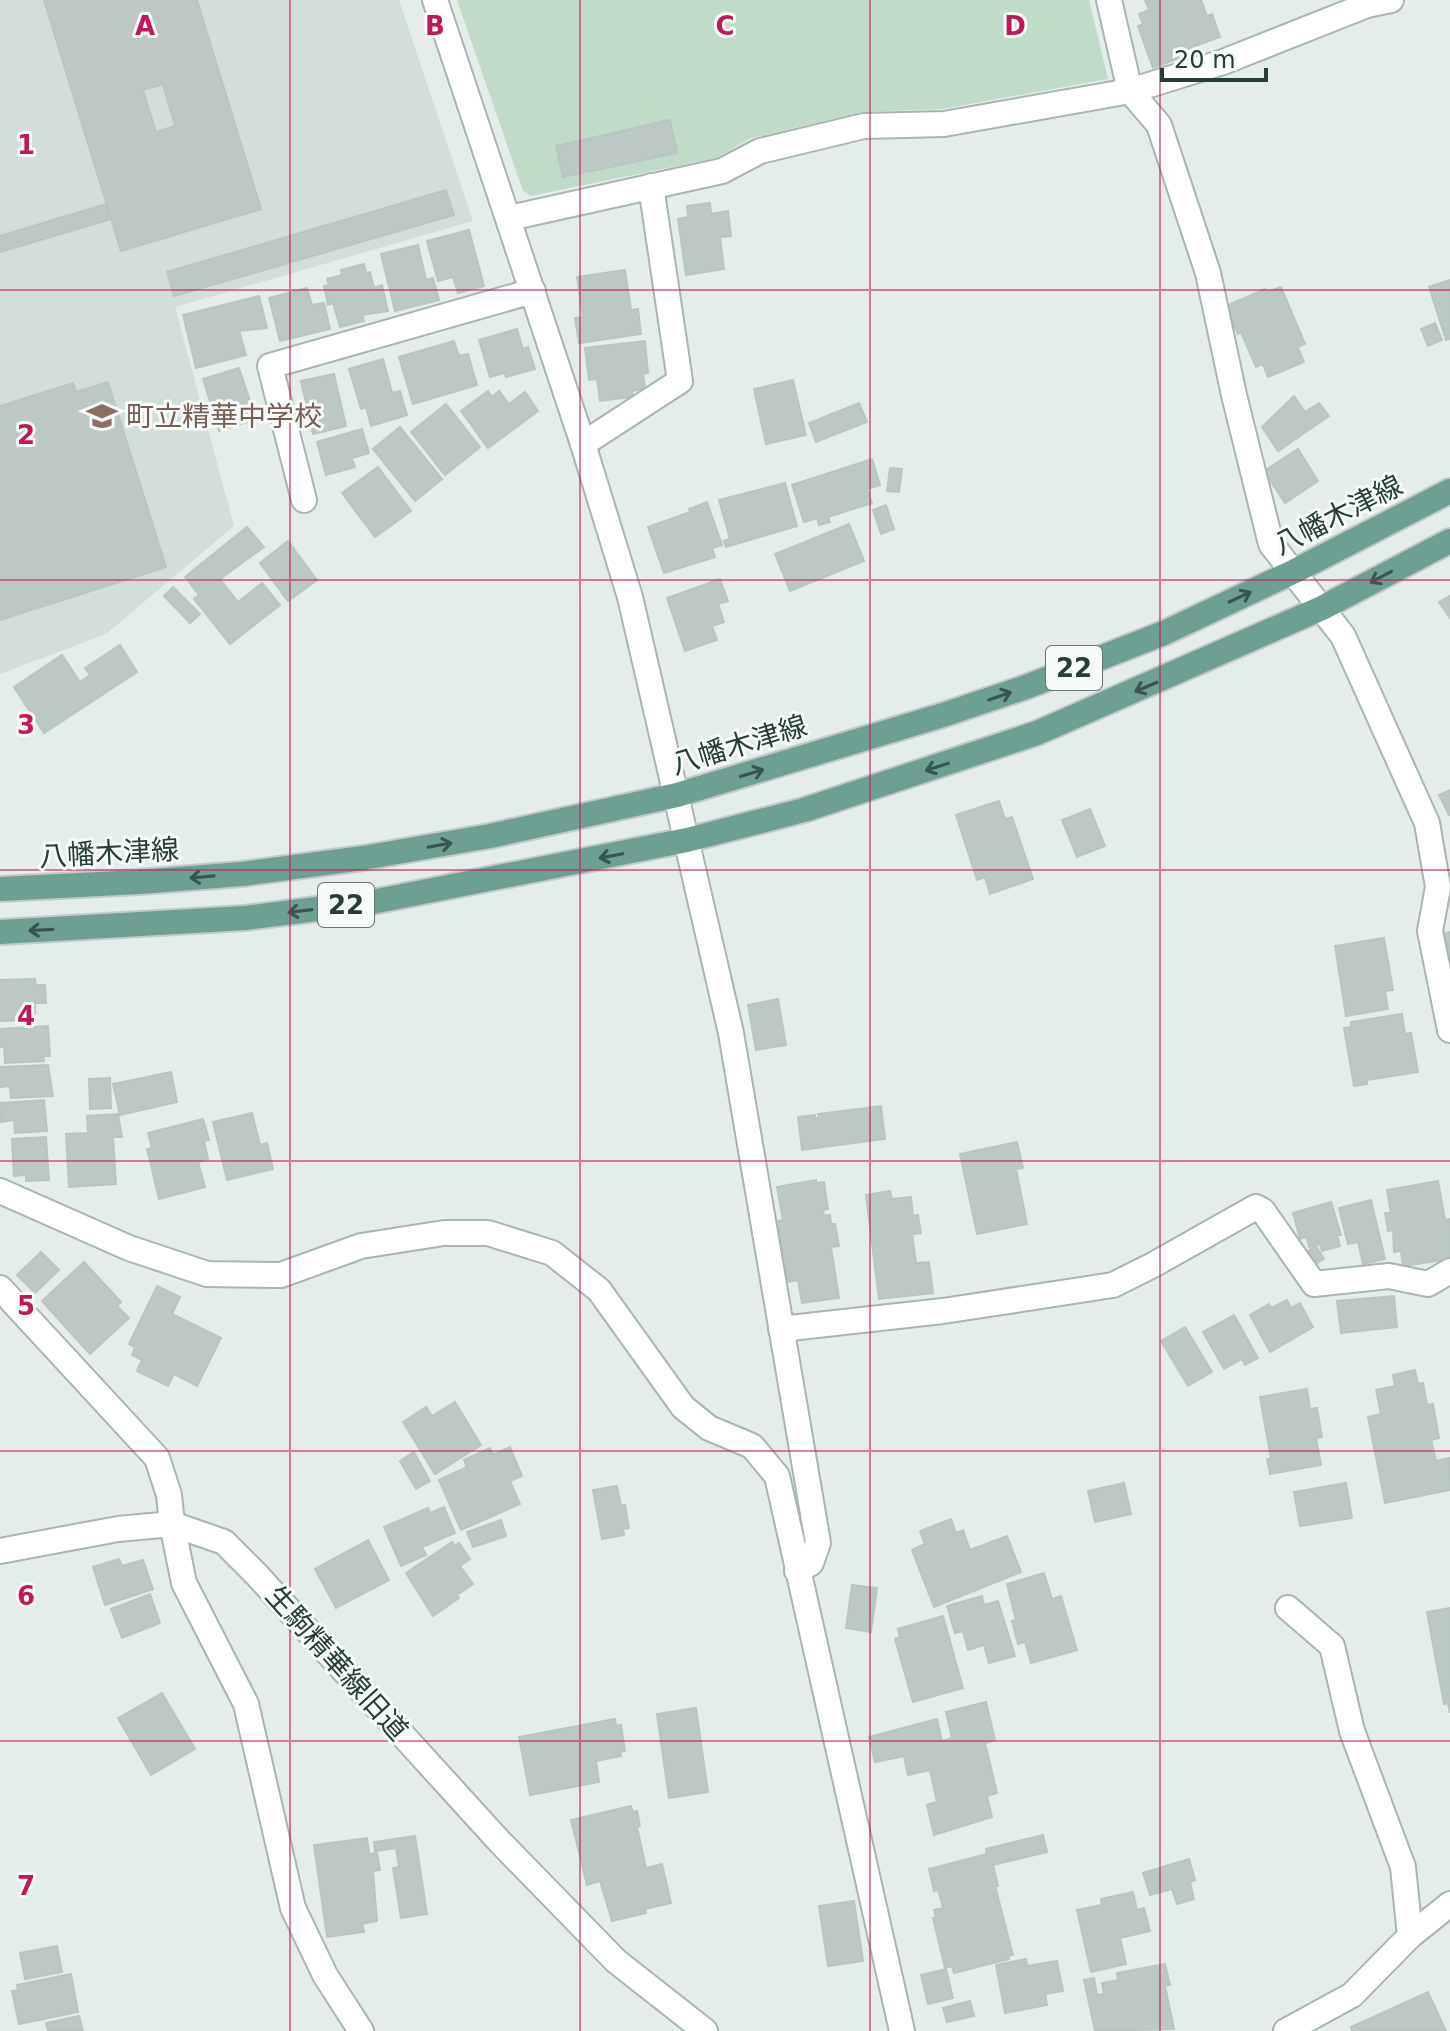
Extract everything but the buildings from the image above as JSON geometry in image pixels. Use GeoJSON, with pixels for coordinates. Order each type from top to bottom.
{"type":"FeatureCollection","features":[{"type":"Feature","properties":{"kind":"main road","name":"八幡木津線"},"geometry":{"type":"LineString","coordinates":[[0,889],[242,874],[363,858],[490,836],[677,795],[943,715],[1026,687],[1164,633],[1295,571],[1450,491]]}},
{"type":"Feature","properties":{"kind":"main road","name":"22"},"geometry":{"type":"LineString","coordinates":[[0,932],[245,918],[372,902],[687,840],[804,810],[1037,733],[1322,608],[1450,541]]}},
{"type":"Feature","properties":{"kind":"street"},"geometry":{"type":"LineString","coordinates":[[435,0],[583,444],[630,597],[677,795],[731,1033],[818,1543],[811,1563],[797,1571]]}},
{"type":"Feature","properties":{"kind":"street"},"geometry":{"type":"LineString","coordinates":[[1109,0],[1130,91],[1159,125],[1208,273],[1271,544],[1343,636],[1427,823],[1438,887],[1430,931],[1450,1030]]}},
{"type":"Feature","properties":{"kind":"street"},"geometry":{"type":"LineString","coordinates":[[509,218],[722,171],[760,151],[864,126],[944,124],[1130,91],[1223,62],[1367,5],[1391,0]]}},
{"type":"Feature","properties":{"kind":"street"},"geometry":{"type":"LineString","coordinates":[[583,444],[680,381],[651,186]]}},
{"type":"Feature","properties":{"kind":"street"},"geometry":{"type":"LineString","coordinates":[[304,500],[270,366],[533,291]]}},
{"type":"Feature","properties":{"kind":"street"},"geometry":{"type":"LineString","coordinates":[[0,1191],[129,1248],[207,1274],[281,1275],[361,1246],[444,1233],[488,1233],[552,1253],[599,1290],[683,1407],[709,1428],[752,1446],[777,1476],[902,2031]]}},
{"type":"Feature","properties":{"kind":"street"},"geometry":{"type":"LineString","coordinates":[[781,1329],[943,1311],[1113,1285],[1256,1207],[1263,1211],[1314,1284],[1389,1276],[1428,1284],[1450,1271]]}},
{"type":"Feature","properties":{"kind":"street"},"geometry":{"type":"LineString","coordinates":[[0,1288],[157,1458],[169,1495],[184,1583],[246,1704],[293,1908],[325,1975],[361,2031]]}},
{"type":"Feature","properties":{"kind":"street"},"geometry":{"type":"LineString","coordinates":[[0,1551],[118,1529],[172,1524]]}},
{"type":"Feature","properties":{"kind":"street","name":"生駒精華線旧道"},"geometry":{"type":"LineString","coordinates":[[172,1524],[224,1542],[500,1842],[616,1961],[705,2031]]}},
{"type":"Feature","properties":{"kind":"street"},"geometry":{"type":"LineString","coordinates":[[1288,1608],[1332,1646],[1352,1731],[1403,1867],[1410,1936]]}},
{"type":"Feature","properties":{"kind":"street"},"geometry":{"type":"LineString","coordinates":[[1286,2031],[1352,1995],[1410,1936],[1450,1904]]}},
{"type":"Feature","properties":{"kind":"shaded area","name":"町立精華中学校"},"geometry":{"type":"Polygon","coordinates":[[[0,0],[399,0],[473,221],[175,307],[234,526],[106,634],[0,674],[0,0]]]}},
{"type":"Feature","properties":{"kind":"green space"},"geometry":{"type":"Polygon","coordinates":[[[457,0],[1089,0],[1108,79],[942,109],[862,112],[751,138],[716,158],[531,196],[523,191],[457,0]]]}},
{"type":"Feature","properties":{"kind":"place","name":"町立精華中学校"},"geometry":{"type":"Point","coordinates":[102,416]}}]}
